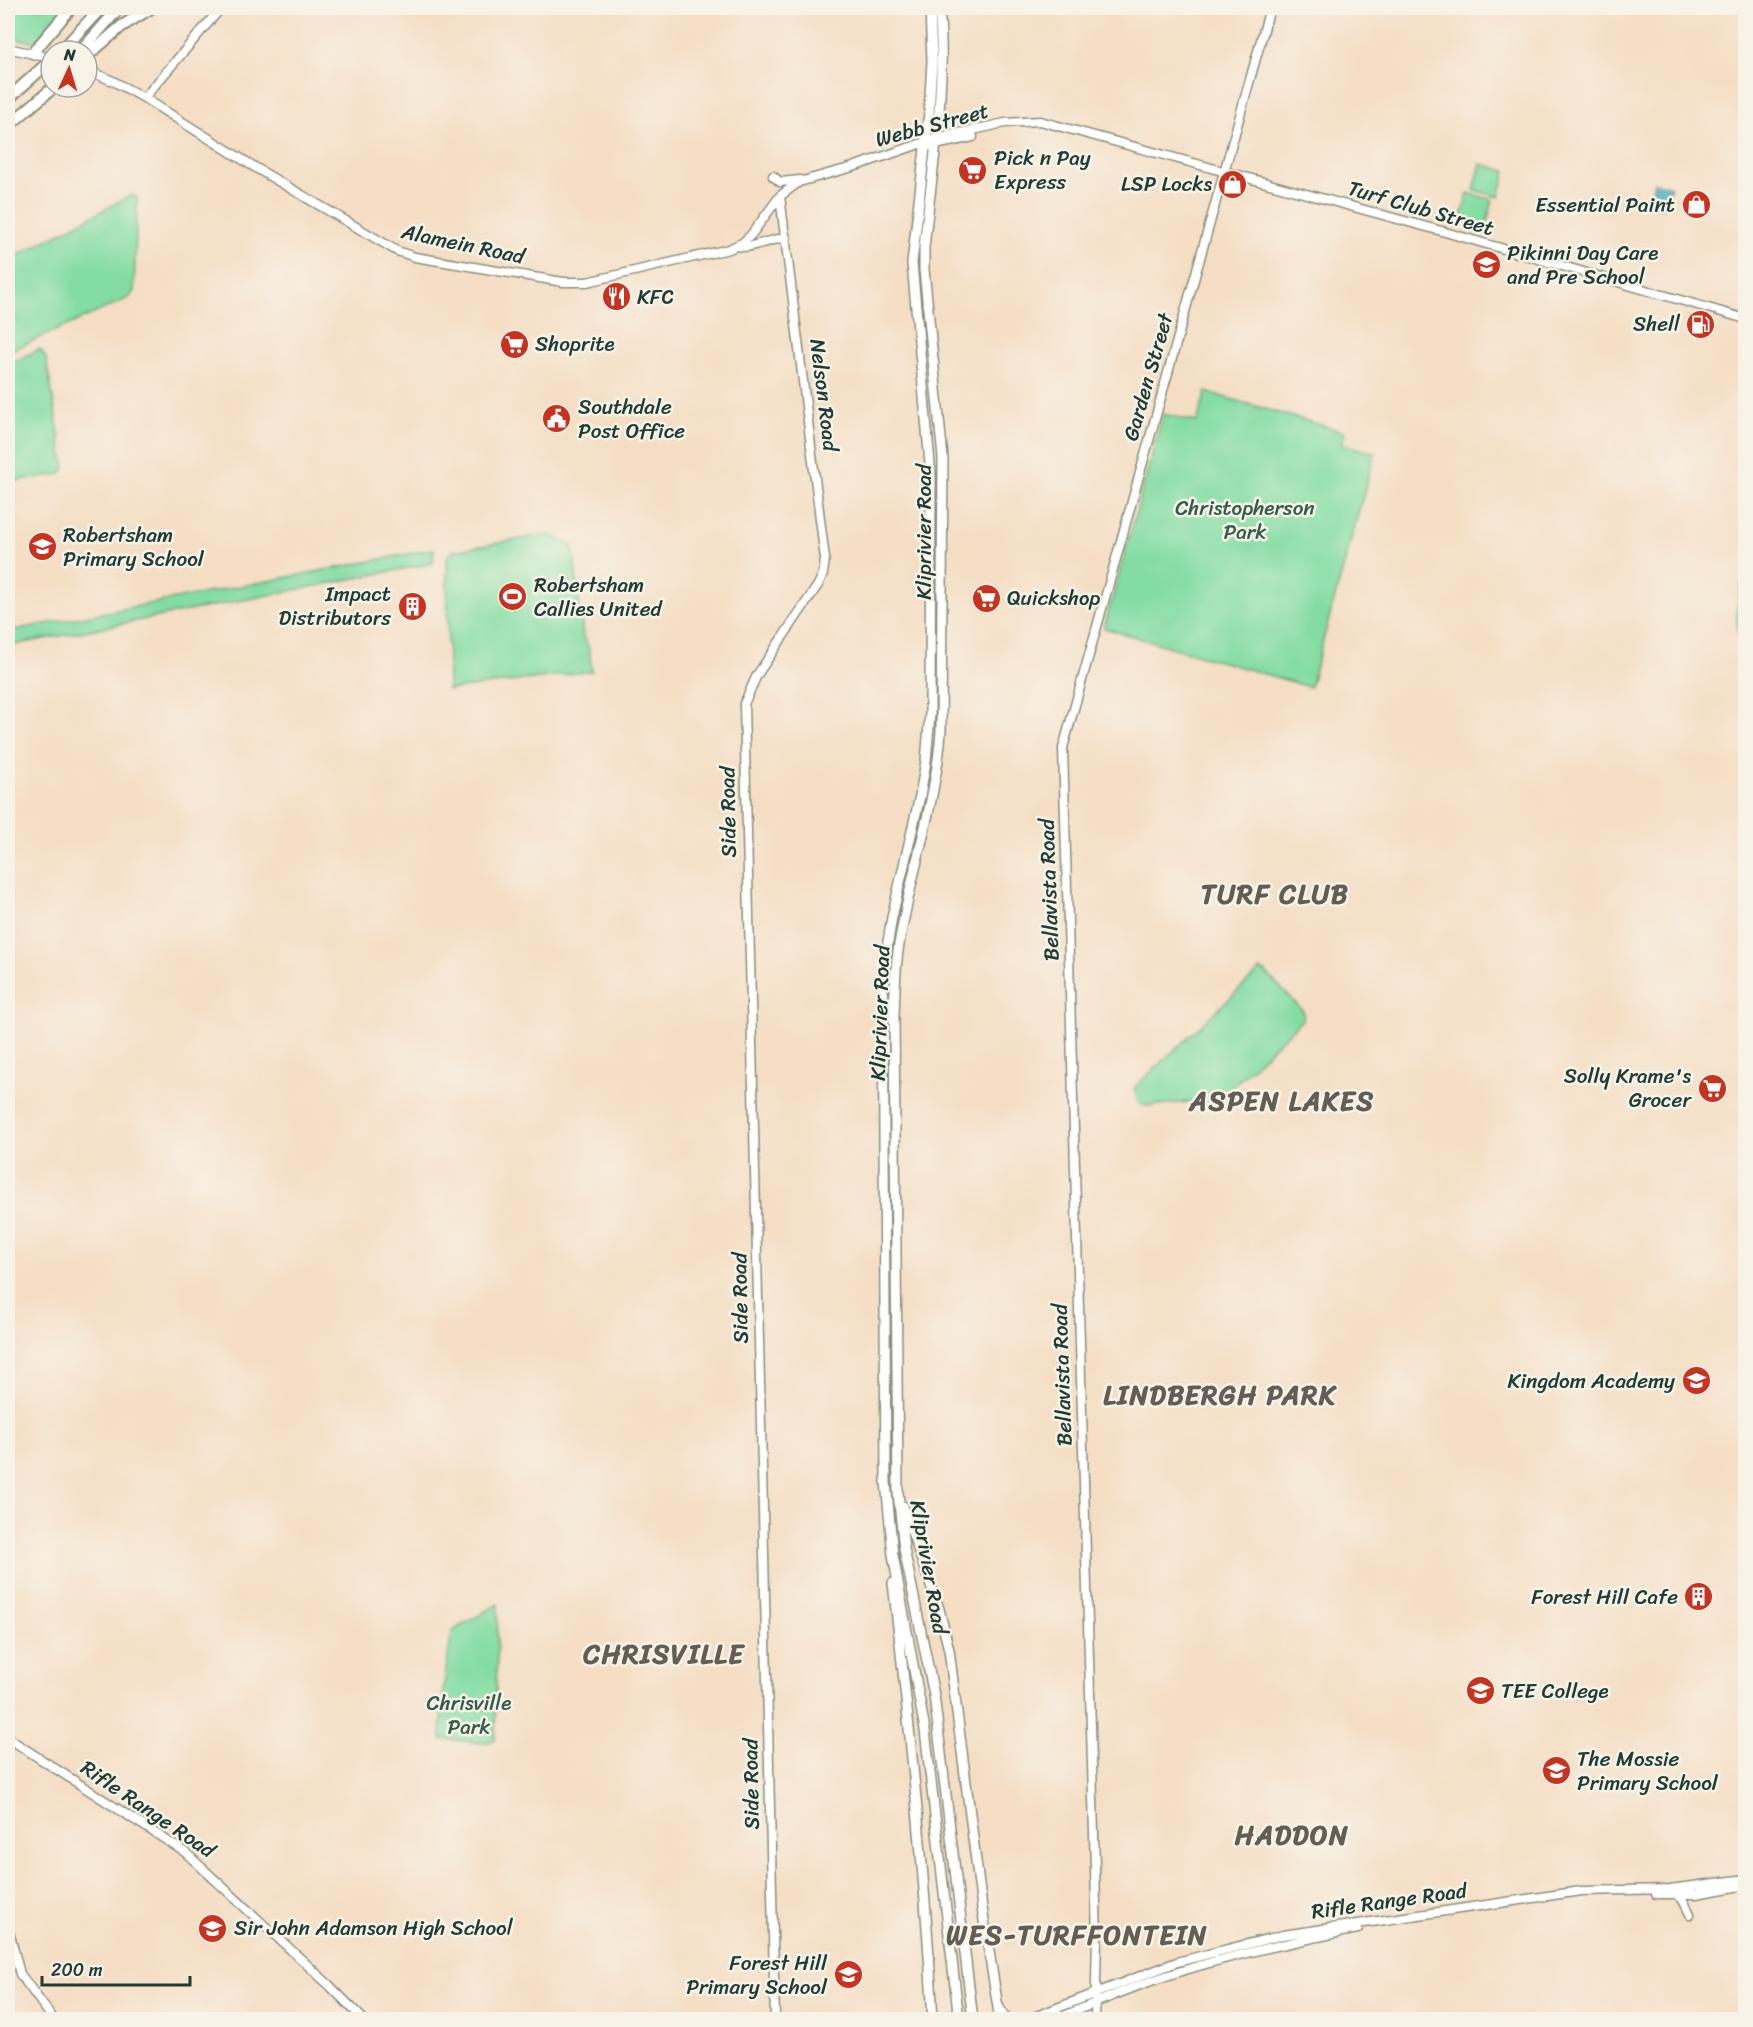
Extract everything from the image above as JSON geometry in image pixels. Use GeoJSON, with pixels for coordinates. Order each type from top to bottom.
{"type":"FeatureCollection","features":[{"type":"Feature","properties":{"kind":"highway"},"geometry":{"type":"LineString","coordinates":[[53,39],[71,8]]}},
{"type":"Feature","properties":{"kind":"highway"},"geometry":{"type":"LineString","coordinates":[[92,39],[119,8]]}},
{"type":"Feature","properties":{"kind":"highway"},"geometry":{"type":"LineString","coordinates":[[99,46],[122,26],[151,8]]}},
{"type":"Feature","properties":{"kind":"highway"},"geometry":{"type":"LineString","coordinates":[[72,39],[98,11]]}},
{"type":"Feature","properties":{"kind":"highway"},"geometry":{"type":"LineString","coordinates":[[8,99],[39,71]]}},
{"type":"Feature","properties":{"kind":"highway"},"geometry":{"type":"LineString","coordinates":[[8,123],[39,93]]}},
{"type":"Feature","properties":{"kind":"highway"},"geometry":{"type":"LineString","coordinates":[[8,123],[39,99]]}},
{"type":"Feature","properties":{"kind":"main road","name":"Kliprivier Road"},"geometry":{"type":"LineString","coordinates":[[930,8],[932,61],[926,144],[912,263],[931,475],[931,679],[929,735],[920,796],[887,940],[883,973],[886,1482],[893,1555],[925,1730],[959,2019]]}},
{"type":"Feature","properties":{"kind":"main road","name":"Kliprivier Road"},"geometry":{"type":"LineString","coordinates":[[939,8],[942,65],[924,270],[943,458],[941,731],[932,795],[903,924],[896,967],[894,1015],[898,1493],[901,1531],[934,1695],[973,2019]]}},
{"type":"Feature","properties":{"kind":"main road"},"geometry":{"type":"LineString","coordinates":[[898,1493],[939,1609],[949,1650],[982,1908],[1000,2019]]}},
{"type":"Feature","properties":{"kind":"main road"},"geometry":{"type":"LineString","coordinates":[[893,1555],[892,1573],[911,1754],[933,2019]]}},
{"type":"Feature","properties":{"kind":"street"},"geometry":{"type":"LineString","coordinates":[[144,98],[221,8]]}},
{"type":"Feature","properties":{"kind":"street","name":"Garden Street"},"geometry":{"type":"LineString","coordinates":[[1063,757],[1069,725],[1270,8]]}},
{"type":"Feature","properties":{"kind":"street"},"geometry":{"type":"LineString","coordinates":[[8,45],[39,54]]}},
{"type":"Feature","properties":{"kind":"street","name":"Alamein Road"},"geometry":{"type":"LineString","coordinates":[[99,75],[144,98],[361,230],[405,254],[577,283],[736,246],[751,235],[780,196]]}},
{"type":"Feature","properties":{"kind":"street","name":"Webb Street"},"geometry":{"type":"LineString","coordinates":[[780,196],[797,183],[812,178],[853,167],[863,167],[926,144],[1005,123],[1048,122],[1122,143]]}},
{"type":"Feature","properties":{"kind":"street","name":"Turf Club Street"},"geometry":{"type":"LineString","coordinates":[[1122,143],[1445,232],[1746,319]]}},
{"type":"Feature","properties":{"kind":"street"},"geometry":{"type":"LineString","coordinates":[[773,176],[777,181],[782,182],[812,178]]}},
{"type":"Feature","properties":{"kind":"street","name":"Nelson Road"},"geometry":{"type":"LineString","coordinates":[[780,196],[825,552],[823,574],[811,596]]}},
{"type":"Feature","properties":{"kind":"street"},"geometry":{"type":"LineString","coordinates":[[736,246],[748,247],[786,237]]}},
{"type":"Feature","properties":{"kind":"street","name":"Side Road"},"geometry":{"type":"LineString","coordinates":[[775,2019],[744,704],[757,675],[811,596]]}},
{"type":"Feature","properties":{"kind":"street","name":"Bellavista Road"},"geometry":{"type":"LineString","coordinates":[[1063,757],[1097,1938],[1096,2004],[1093,2019]]}},
{"type":"Feature","properties":{"kind":"street","name":"Rifle Range Road"},"geometry":{"type":"LineString","coordinates":[[8,1738],[186,1853],[364,2019]]}},
{"type":"Feature","properties":{"kind":"street","name":"Rifle Range Road"},"geometry":{"type":"LineString","coordinates":[[1026,2019],[1144,1973],[1192,1957],[1302,1931],[1581,1891],[1670,1889],[1746,1879]]}},
{"type":"Feature","properties":{"kind":"street","name":"Rifle Range Road"},"geometry":{"type":"LineString","coordinates":[[1054,2019],[1157,1979],[1234,1956],[1368,1927],[1582,1894],[1678,1895],[1746,1885]]}},
{"type":"Feature","properties":{"kind":"street"},"geometry":{"type":"LineString","coordinates":[[1678,1895],[1690,1914]]}},
{"type":"Feature","properties":{"kind":"street"},"geometry":{"type":"LineString","coordinates":[[8,1927],[20,1974],[54,2019]]}},
{"type":"Feature","properties":{"kind":"street"},"geometry":{"type":"LineString","coordinates":[[998,2005],[1004,2015],[1010,2019]]}},
{"type":"Feature","properties":{"kind":"street"},"geometry":{"type":"LineString","coordinates":[[1080,2010],[1093,2019]]}},
{"type":"Feature","properties":{"kind":"green space"},"geometry":{"type":"Polygon","coordinates":[[[8,8],[66,8],[36,41],[32,42],[8,37],[8,8]]]}},
{"type":"Feature","properties":{"kind":"green space"},"geometry":{"type":"Polygon","coordinates":[[[1481,164],[1506,171],[1499,197],[1474,190],[1481,164]]]}},
{"type":"Feature","properties":{"kind":"green space"},"geometry":{"type":"Polygon","coordinates":[[[1468,193],[1493,200],[1486,226],[1461,219],[1468,193]]]}},
{"type":"Feature","properties":{"kind":"green space"},"geometry":{"type":"Polygon","coordinates":[[[132,195],[137,198],[134,291],[129,298],[8,351],[9,260],[132,195]]]}},
{"type":"Feature","properties":{"kind":"green space"},"geometry":{"type":"Polygon","coordinates":[[[40,349],[46,358],[65,469],[60,474],[8,482],[8,364],[40,349]]]}},
{"type":"Feature","properties":{"kind":"green space","name":"Christopherson Park"},"geometry":{"type":"Polygon","coordinates":[[[1206,392],[1345,432],[1342,444],[1375,453],[1310,687],[1104,628],[1163,414],[1197,422],[1206,392]]]}},
{"type":"Feature","properties":{"kind":"green space","name":"Robertsham Callies United"},"geometry":{"type":"Polygon","coordinates":[[[542,535],[552,536],[573,547],[583,637],[589,648],[592,671],[448,690],[447,557],[453,551],[542,535]]]}},
{"type":"Feature","properties":{"kind":"green space"},"geometry":{"type":"Polygon","coordinates":[[[434,549],[433,563],[8,646],[8,631],[434,549]]]}},
{"type":"Feature","properties":{"kind":"green space"},"geometry":{"type":"Polygon","coordinates":[[[1745,577],[1745,655],[1739,636],[1737,616],[1739,596],[1745,577]]]}},
{"type":"Feature","properties":{"kind":"green space"},"geometry":{"type":"Polygon","coordinates":[[[1260,970],[1265,972],[1304,1012],[1303,1019],[1219,1099],[1147,1106],[1138,1103],[1134,1088],[1260,970]]]}},
{"type":"Feature","properties":{"kind":"green space","name":"Chrisville Park"},"geometry":{"type":"Polygon","coordinates":[[[498,1604],[495,1739],[487,1743],[441,1739],[443,1691],[452,1631],[498,1604]]]}},
{"type":"Feature","properties":{"kind":"water"},"geometry":{"type":"Polygon","coordinates":[[[1654,182],[1671,187],[1664,208],[1648,204],[1654,182]]]}},
{"type":"Feature","properties":{"kind":"place","name":"Pick n Pay Express"},"geometry":{"type":"Point","coordinates":[973,170]}},
{"type":"Feature","properties":{"kind":"place","name":"LSP Locks"},"geometry":{"type":"Point","coordinates":[1233,184]}},
{"type":"Feature","properties":{"kind":"place","name":"Essential Paint"},"geometry":{"type":"Point","coordinates":[1696,205]}},
{"type":"Feature","properties":{"kind":"place","name":"Pikinni Day Care and Pre School"},"geometry":{"type":"Point","coordinates":[1486,265]}},
{"type":"Feature","properties":{"kind":"place","name":"KFC"},"geometry":{"type":"Point","coordinates":[616,297]}},
{"type":"Feature","properties":{"kind":"place","name":"Shell"},"geometry":{"type":"Point","coordinates":[1701,324]}},
{"type":"Feature","properties":{"kind":"place","name":"Shoprite"},"geometry":{"type":"Point","coordinates":[514,344]}},
{"type":"Feature","properties":{"kind":"place","name":"Southdale Post Office"},"geometry":{"type":"Point","coordinates":[557,419]}},
{"type":"Feature","properties":{"kind":"place","name":"Robertsham Primary School"},"geometry":{"type":"Point","coordinates":[42,547]}},
{"type":"Feature","properties":{"kind":"place","name":"Robertsham Callies United"},"geometry":{"type":"Point","coordinates":[513,597]}},
{"type":"Feature","properties":{"kind":"place","name":"Quickshop"},"geometry":{"type":"Point","coordinates":[986,598]}},
{"type":"Feature","properties":{"kind":"place","name":"Impact Distributors"},"geometry":{"type":"Point","coordinates":[412,606]}},
{"type":"Feature","properties":{"kind":"place","name":"Solly Krame's Grocer"},"geometry":{"type":"Point","coordinates":[1712,1088]}},
{"type":"Feature","properties":{"kind":"place","name":"Kingdom Academy"},"geometry":{"type":"Point","coordinates":[1696,1381]}},
{"type":"Feature","properties":{"kind":"place","name":"Forest Hill Cafe"},"geometry":{"type":"Point","coordinates":[1699,1597]}},
{"type":"Feature","properties":{"kind":"place","name":"TEE College"},"geometry":{"type":"Point","coordinates":[1480,1691]}},
{"type":"Feature","properties":{"kind":"place","name":"The Mossie Primary School"},"geometry":{"type":"Point","coordinates":[1556,1771]}},
{"type":"Feature","properties":{"kind":"place","name":"Sir John Adamson High School"},"geometry":{"type":"Point","coordinates":[213,1928]}},
{"type":"Feature","properties":{"kind":"place","name":"Forest Hill Primary School"},"geometry":{"type":"Point","coordinates":[848,1975]}},
{"type":"Feature","properties":{"kind":"district","name":"TURF CLUB"},"geometry":{"type":"Point","coordinates":[1275,894]}},
{"type":"Feature","properties":{"kind":"district","name":"ASPEN LAKES"},"geometry":{"type":"Point","coordinates":[1282,1101]}},
{"type":"Feature","properties":{"kind":"district","name":"LINDBERGH PARK"},"geometry":{"type":"Point","coordinates":[1220,1395]}},
{"type":"Feature","properties":{"kind":"district","name":"CHRISVILLE"},"geometry":{"type":"Point","coordinates":[664,1654]}},
{"type":"Feature","properties":{"kind":"district","name":"HADDON"},"geometry":{"type":"Point","coordinates":[1292,1835]}},
{"type":"Feature","properties":{"kind":"district","name":"WES-TURFFONTEIN"},"geometry":{"type":"Point","coordinates":[1077,1935]}}]}
